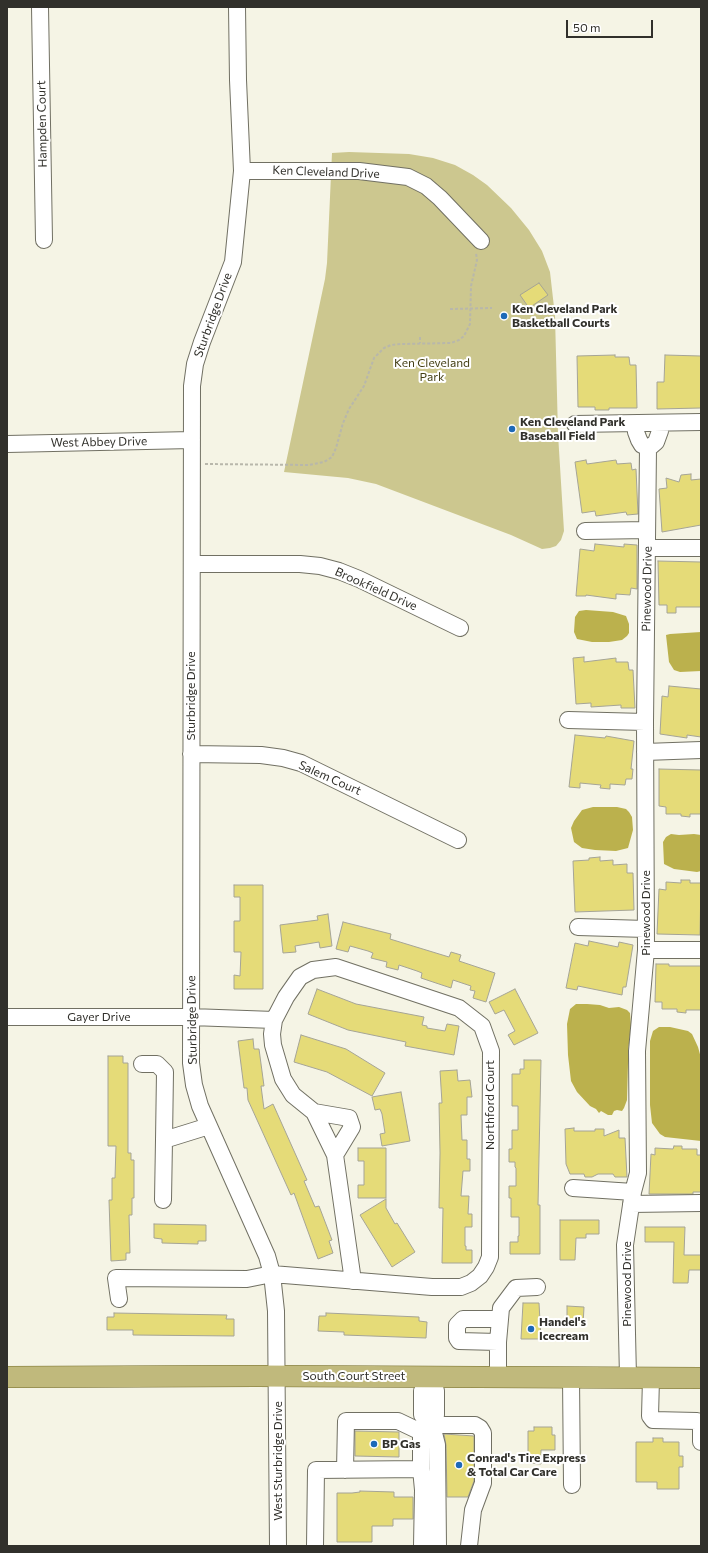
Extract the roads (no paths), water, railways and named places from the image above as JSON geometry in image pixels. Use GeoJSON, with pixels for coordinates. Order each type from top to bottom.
{"type":"FeatureCollection","features":[{"type":"Feature","properties":{"kind":"main road","name":"South Court Street"},"geometry":{"type":"LineString","coordinates":[[7,1377],[432,1376],[628,1377],[651,1379],[701,1378]]}},
{"type":"Feature","properties":{"kind":"street","name":"Hampden Court"},"geometry":{"type":"LineString","coordinates":[[40,7],[44,240]]}},
{"type":"Feature","properties":{"kind":"street","name":"Sturbridge Drive"},"geometry":{"type":"LineString","coordinates":[[237,7],[238,80],[242,170],[233,262],[202,342],[195,364],[192,386],[191,1063],[194,1085],[200,1106],[267,1256],[272,1274],[276,1311],[277,1376]]}},
{"type":"Feature","properties":{"kind":"street","name":"Ken Cleveland Drive"},"geometry":{"type":"LineString","coordinates":[[242,170],[359,171],[408,177],[426,186],[440,198],[480,241]]}},
{"type":"Feature","properties":{"kind":"street"},"geometry":{"type":"LineString","coordinates":[[575,424],[701,422]]}},
{"type":"Feature","properties":{"kind":"street"},"geometry":{"type":"LineString","coordinates":[[635,424],[639,440],[642,445],[648,448],[656,442],[660,431],[660,423]]}},
{"type":"Feature","properties":{"kind":"street","name":"West Abbey Drive"},"geometry":{"type":"LineString","coordinates":[[7,444],[192,440]]}},
{"type":"Feature","properties":{"kind":"street","name":"Pinewood Drive"},"geometry":{"type":"LineString","coordinates":[[628,1377],[625,1244],[632,1198],[638,1173],[637,1051],[646,950],[645,722],[648,448]]}},
{"type":"Feature","properties":{"kind":"street"},"geometry":{"type":"LineString","coordinates":[[585,531],[647,530]]}},
{"type":"Feature","properties":{"kind":"street"},"geometry":{"type":"LineString","coordinates":[[647,548],[701,548]]}},
{"type":"Feature","properties":{"kind":"street","name":"Brookfield Drive"},"geometry":{"type":"LineString","coordinates":[[192,564],[300,564],[326,567],[359,579],[460,628]]}},
{"type":"Feature","properties":{"kind":"street"},"geometry":{"type":"LineString","coordinates":[[568,720],[645,722]]}},
{"type":"Feature","properties":{"kind":"street"},"geometry":{"type":"LineString","coordinates":[[646,752],[701,750]]}},
{"type":"Feature","properties":{"kind":"street","name":"Salem Court"},"geometry":{"type":"LineString","coordinates":[[191,754],[261,755],[283,758],[301,764],[458,840]]}},
{"type":"Feature","properties":{"kind":"street"},"geometry":{"type":"LineString","coordinates":[[578,927],[646,929]]}},
{"type":"Feature","properties":{"kind":"street"},"geometry":{"type":"LineString","coordinates":[[646,950],[701,950]]}},
{"type":"Feature","properties":{"kind":"street","name":"Northford Court"},"geometry":{"type":"LineString","coordinates":[[119,1299],[116,1278],[247,1279],[272,1274],[450,1288],[461,1287],[471,1283],[480,1276],[486,1267],[490,1257],[491,1051],[482,1026],[459,1008],[336,967],[313,970],[300,977],[286,997],[274,1020]]}},
{"type":"Feature","properties":{"kind":"street","name":"Gayer Drive"},"geometry":{"type":"LineString","coordinates":[[7,1017],[191,1017]]}},
{"type":"Feature","properties":{"kind":"street"},"geometry":{"type":"LineString","coordinates":[[191,1017],[274,1020],[272,1034],[273,1046],[283,1079],[292,1095],[314,1112],[335,1155],[353,1281]]}},
{"type":"Feature","properties":{"kind":"street"},"geometry":{"type":"LineString","coordinates":[[142,1064],[158,1064],[165,1072],[164,1200]]}},
{"type":"Feature","properties":{"kind":"street"},"geometry":{"type":"LineString","coordinates":[[314,1112],[349,1118],[352,1127],[335,1155]]}},
{"type":"Feature","properties":{"kind":"street"},"geometry":{"type":"LineString","coordinates":[[164,1140],[209,1126]]}},
{"type":"Feature","properties":{"kind":"street"},"geometry":{"type":"LineString","coordinates":[[573,1188],[632,1198],[701,1203]]}},
{"type":"Feature","properties":{"kind":"street"},"geometry":{"type":"LineString","coordinates":[[498,1377],[498,1342],[501,1308],[516,1288],[537,1287]]}},
{"type":"Feature","properties":{"kind":"street"},"geometry":{"type":"LineString","coordinates":[[498,1342],[459,1341],[457,1338],[457,1325],[463,1319],[500,1319]]}},
{"type":"Feature","properties":{"kind":"street","name":"West Sturbridge Drive"},"geometry":{"type":"LineString","coordinates":[[277,1376],[278,1546]]}},
{"type":"Feature","properties":{"kind":"street"},"geometry":{"type":"LineString","coordinates":[[432,1376],[422,1391],[422,1415],[426,1429],[437,1445],[438,1546]]}},
{"type":"Feature","properties":{"kind":"street"},"geometry":{"type":"LineString","coordinates":[[571,1377],[572,1485]]}},
{"type":"Feature","properties":{"kind":"street"},"geometry":{"type":"LineString","coordinates":[[651,1379],[650,1416],[653,1420],[697,1421],[701,1425],[701,1442]]}},
{"type":"Feature","properties":{"kind":"street"},"geometry":{"type":"LineString","coordinates":[[346,1470],[346,1421],[398,1421],[426,1429],[475,1426],[480,1428],[483,1433],[483,1482],[480,1494],[473,1510],[469,1546]]}},
{"type":"Feature","properties":{"kind":"street"},"geometry":{"type":"LineString","coordinates":[[422,1546],[423,1490],[421,1469],[426,1429]]}},
{"type":"Feature","properties":{"kind":"street"},"geometry":{"type":"LineString","coordinates":[[315,1546],[316,1470],[421,1469]]}},
{"type":"Feature","properties":{"kind":"place","name":"Ken Cleveland Park Basketball Courts"},"geometry":{"type":"Point","coordinates":[504,316]}},
{"type":"Feature","properties":{"kind":"place","name":"Ken Cleveland Park Baseball Field"},"geometry":{"type":"Point","coordinates":[512,429]}},
{"type":"Feature","properties":{"kind":"place","name":"Handel's Icecream"},"geometry":{"type":"Point","coordinates":[531,1329]}},
{"type":"Feature","properties":{"kind":"place","name":"BP Gas"},"geometry":{"type":"Point","coordinates":[374,1444]}},
{"type":"Feature","properties":{"kind":"place","name":"Conrad's Tire Express & Total Car Care"},"geometry":{"type":"Point","coordinates":[459,1465]}},
{"type":"Feature","properties":{"kind":"park label","name":"Ken Cleveland Park"},"geometry":{"type":"Point","coordinates":[432,370]}}]}
